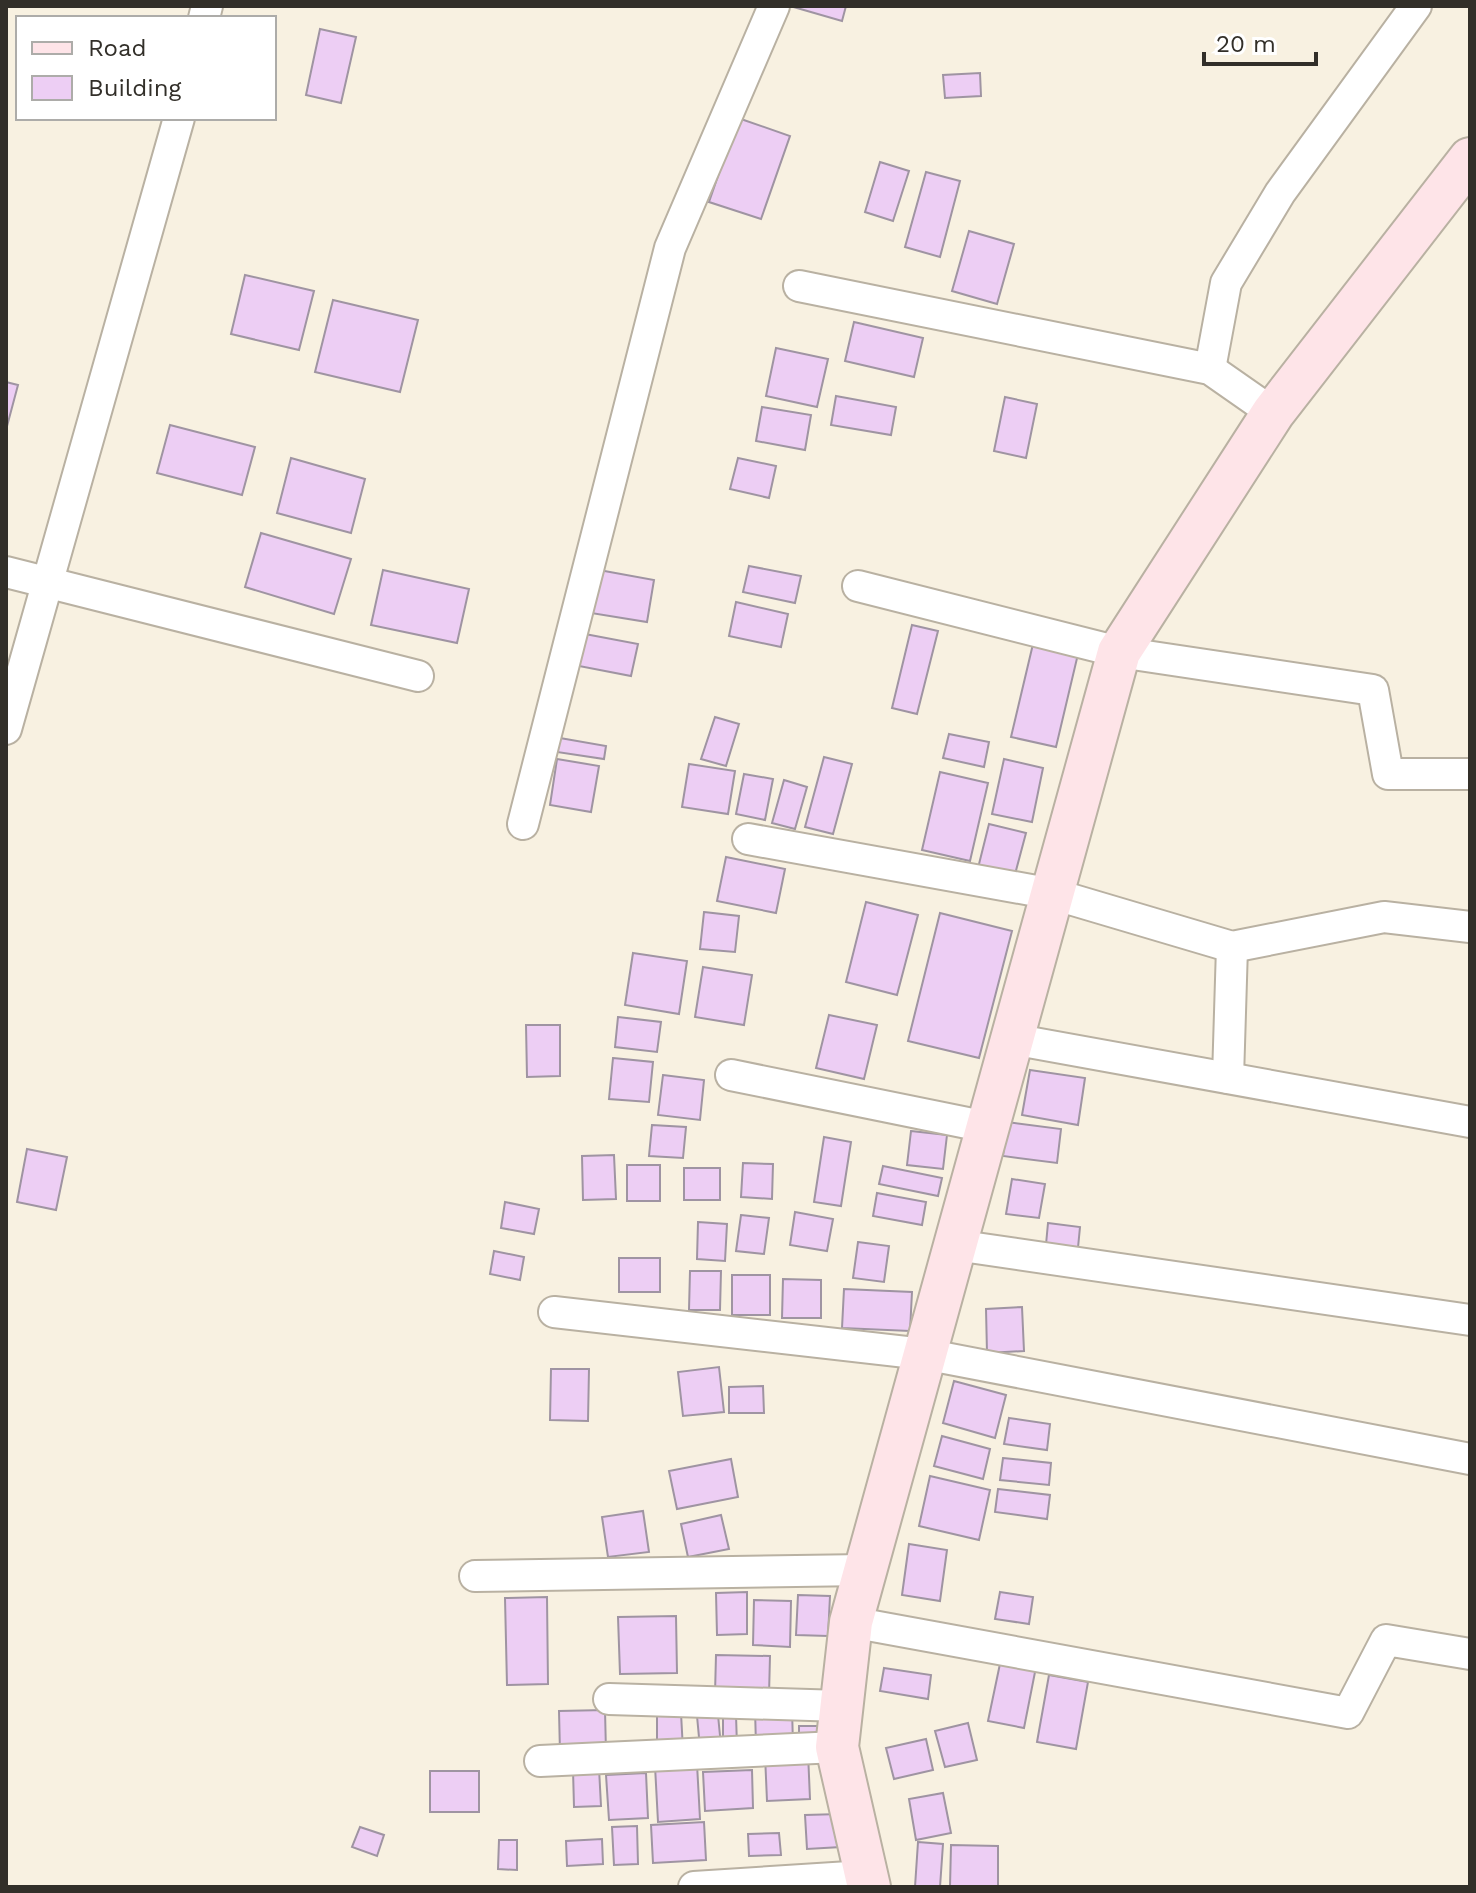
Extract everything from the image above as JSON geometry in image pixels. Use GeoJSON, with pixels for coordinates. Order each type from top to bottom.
{"type":"FeatureCollection","features":[{"type":"Feature","properties":{"kind":"street"},"geometry":{"type":"LineString","coordinates":[[523,824],[670,248],[774,6]]}},
{"type":"Feature","properties":{"kind":"street"},"geometry":{"type":"LineString","coordinates":[[1210,369],[1226,283],[1280,193],[1416,6]]}},
{"type":"Feature","properties":{"kind":"street"},"geometry":{"type":"LineString","coordinates":[[6,729],[178,120]]}},
{"type":"Feature","properties":{"kind":"street"},"geometry":{"type":"LineString","coordinates":[[694,1887],[867,1882],[837,1747],[851,1622],[1119,652],[1273,413],[1470,159]]}},
{"type":"Feature","properties":{"kind":"street"},"geometry":{"type":"LineString","coordinates":[[799,286],[1210,369],[1273,413]]}},
{"type":"Feature","properties":{"kind":"street"},"geometry":{"type":"LineString","coordinates":[[6,572],[418,676]]}},
{"type":"Feature","properties":{"kind":"street"},"geometry":{"type":"LineString","coordinates":[[858,586],[1119,652],[1373,690],[1388,774],[1470,774]]}},
{"type":"Feature","properties":{"kind":"street"},"geometry":{"type":"LineString","coordinates":[[748,839],[1053,894],[1232,947],[1384,917],[1470,927]]}},
{"type":"Feature","properties":{"kind":"street"},"geometry":{"type":"LineString","coordinates":[[1228,1078],[1232,947]]}},
{"type":"Feature","properties":{"kind":"street"},"geometry":{"type":"LineString","coordinates":[[1012,1039],[1470,1122]]}},
{"type":"Feature","properties":{"kind":"street"},"geometry":{"type":"LineString","coordinates":[[731,1075],[987,1127]]}},
{"type":"Feature","properties":{"kind":"street"},"geometry":{"type":"LineString","coordinates":[[955,1245],[1470,1320]]}},
{"type":"Feature","properties":{"kind":"street"},"geometry":{"type":"LineString","coordinates":[[554,1312],[924,1354],[1470,1459]]}},
{"type":"Feature","properties":{"kind":"street"},"geometry":{"type":"LineString","coordinates":[[475,1576],[865,1570]]}},
{"type":"Feature","properties":{"kind":"street"},"geometry":{"type":"LineString","coordinates":[[851,1622],[1348,1713],[1386,1640],[1470,1654]]}},
{"type":"Feature","properties":{"kind":"street"},"geometry":{"type":"LineString","coordinates":[[609,1699],[842,1706]]}},
{"type":"Feature","properties":{"kind":"street"},"geometry":{"type":"LineString","coordinates":[[540,1761],[837,1747]]}},
{"type":"Feature","properties":{"kind":"building"},"geometry":{"type":"Polygon","coordinates":[[[790,6],[846,6],[842,21],[790,6]]]}},
{"type":"Feature","properties":{"kind":"building"},"geometry":{"type":"Polygon","coordinates":[[[320,29],[356,37],[341,103],[306,95],[320,29]]]}},
{"type":"Feature","properties":{"kind":"building"},"geometry":{"type":"Polygon","coordinates":[[[980,73],[981,96],[945,98],[943,75],[980,73]]]}},
{"type":"Feature","properties":{"kind":"building"},"geometry":{"type":"Polygon","coordinates":[[[738,118],[790,136],[761,219],[709,202],[738,118]]]}},
{"type":"Feature","properties":{"kind":"building"},"geometry":{"type":"Polygon","coordinates":[[[880,162],[909,171],[893,221],[865,212],[880,162]]]}},
{"type":"Feature","properties":{"kind":"building"},"geometry":{"type":"Polygon","coordinates":[[[926,172],[960,181],[940,257],[905,247],[926,172]]]}},
{"type":"Feature","properties":{"kind":"building"},"geometry":{"type":"Polygon","coordinates":[[[969,231],[1014,244],[997,304],[952,291],[969,231]]]}},
{"type":"Feature","properties":{"kind":"building"},"geometry":{"type":"Polygon","coordinates":[[[245,275],[314,291],[299,350],[231,334],[245,275]]]}},
{"type":"Feature","properties":{"kind":"building"},"geometry":{"type":"Polygon","coordinates":[[[333,300],[418,320],[400,392],[315,372],[333,300]]]}},
{"type":"Feature","properties":{"kind":"building"},"geometry":{"type":"Polygon","coordinates":[[[854,322],[923,338],[914,377],[845,361],[854,322]]]}},
{"type":"Feature","properties":{"kind":"building"},"geometry":{"type":"Polygon","coordinates":[[[776,348],[828,359],[817,407],[766,396],[776,348]]]}},
{"type":"Feature","properties":{"kind":"building"},"geometry":{"type":"Polygon","coordinates":[[[6,382],[18,385],[6,430],[6,382]]]}},
{"type":"Feature","properties":{"kind":"building"},"geometry":{"type":"Polygon","coordinates":[[[836,396],[896,407],[891,435],[831,425],[836,396]]]}},
{"type":"Feature","properties":{"kind":"building"},"geometry":{"type":"Polygon","coordinates":[[[1005,397],[1037,404],[1026,458],[994,451],[1005,397]]]}},
{"type":"Feature","properties":{"kind":"building"},"geometry":{"type":"Polygon","coordinates":[[[762,407],[811,415],[805,450],[756,441],[762,407]]]}},
{"type":"Feature","properties":{"kind":"building"},"geometry":{"type":"Polygon","coordinates":[[[170,425],[255,447],[242,495],[157,473],[170,425]]]}},
{"type":"Feature","properties":{"kind":"building"},"geometry":{"type":"Polygon","coordinates":[[[291,458],[365,479],[351,533],[277,513],[291,458]]]}},
{"type":"Feature","properties":{"kind":"building"},"geometry":{"type":"Polygon","coordinates":[[[738,458],[776,466],[769,498],[730,489],[738,458]]]}},
{"type":"Feature","properties":{"kind":"building"},"geometry":{"type":"Polygon","coordinates":[[[261,533],[351,559],[334,614],[245,587],[261,533]]]}},
{"type":"Feature","properties":{"kind":"building"},"geometry":{"type":"Polygon","coordinates":[[[749,566],[801,576],[795,603],[743,592],[749,566]]]}},
{"type":"Feature","properties":{"kind":"building"},"geometry":{"type":"Polygon","coordinates":[[[383,570],[469,589],[457,643],[371,625],[383,570]]]}},
{"type":"Feature","properties":{"kind":"building"},"geometry":{"type":"Polygon","coordinates":[[[599,570],[654,580],[647,622],[591,613],[599,570]]]}},
{"type":"Feature","properties":{"kind":"building"},"geometry":{"type":"Polygon","coordinates":[[[736,602],[788,614],[781,647],[729,636],[736,602]]]}},
{"type":"Feature","properties":{"kind":"building"},"geometry":{"type":"Polygon","coordinates":[[[912,625],[938,631],[917,714],[892,708],[912,625]]]}},
{"type":"Feature","properties":{"kind":"building"},"geometry":{"type":"Polygon","coordinates":[[[585,634],[638,644],[631,676],[579,666],[585,634]]]}},
{"type":"Feature","properties":{"kind":"building"},"geometry":{"type":"Polygon","coordinates":[[[1033,644],[1078,654],[1056,747],[1011,737],[1033,644]]]}},
{"type":"Feature","properties":{"kind":"building"},"geometry":{"type":"Polygon","coordinates":[[[715,717],[739,724],[726,766],[701,759],[715,717]]]}},
{"type":"Feature","properties":{"kind":"building"},"geometry":{"type":"Polygon","coordinates":[[[949,734],[989,742],[984,767],[943,758],[949,734]]]}},
{"type":"Feature","properties":{"kind":"building"},"geometry":{"type":"Polygon","coordinates":[[[560,738],[606,746],[604,759],[557,752],[560,738]]]}},
{"type":"Feature","properties":{"kind":"building"},"geometry":{"type":"Polygon","coordinates":[[[824,757],[852,764],[833,834],[805,827],[824,757]]]}},
{"type":"Feature","properties":{"kind":"building"},"geometry":{"type":"Polygon","coordinates":[[[557,759],[599,766],[591,812],[550,805],[557,759]]]}},
{"type":"Feature","properties":{"kind":"building"},"geometry":{"type":"Polygon","coordinates":[[[1004,759],[1043,768],[1032,822],[992,814],[1004,759]]]}},
{"type":"Feature","properties":{"kind":"building"},"geometry":{"type":"Polygon","coordinates":[[[689,764],[735,771],[728,814],[682,807],[689,764]]]}},
{"type":"Feature","properties":{"kind":"building"},"geometry":{"type":"Polygon","coordinates":[[[940,772],[988,783],[970,861],[922,850],[940,772]]]}},
{"type":"Feature","properties":{"kind":"building"},"geometry":{"type":"Polygon","coordinates":[[[744,774],[773,779],[765,820],[736,814],[744,774]]]}},
{"type":"Feature","properties":{"kind":"building"},"geometry":{"type":"Polygon","coordinates":[[[784,780],[807,787],[795,829],[772,823],[784,780]]]}},
{"type":"Feature","properties":{"kind":"building"},"geometry":{"type":"Polygon","coordinates":[[[989,824],[1026,833],[1014,878],[978,868],[989,824]]]}},
{"type":"Feature","properties":{"kind":"building"},"geometry":{"type":"Polygon","coordinates":[[[726,857],[785,869],[776,913],[717,901],[726,857]]]}},
{"type":"Feature","properties":{"kind":"building"},"geometry":{"type":"Polygon","coordinates":[[[866,902],[918,915],[897,995],[846,982],[866,902]]]}},
{"type":"Feature","properties":{"kind":"building"},"geometry":{"type":"Polygon","coordinates":[[[704,912],[739,916],[735,952],[700,949],[704,912]]]}},
{"type":"Feature","properties":{"kind":"building"},"geometry":{"type":"Polygon","coordinates":[[[940,913],[1012,931],[979,1058],[908,1041],[940,913]]]}},
{"type":"Feature","properties":{"kind":"building"},"geometry":{"type":"Polygon","coordinates":[[[633,953],[687,961],[679,1014],[625,1005],[633,953]]]}},
{"type":"Feature","properties":{"kind":"building"},"geometry":{"type":"Polygon","coordinates":[[[703,967],[752,975],[744,1025],[695,1017],[703,967]]]}},
{"type":"Feature","properties":{"kind":"building"},"geometry":{"type":"Polygon","coordinates":[[[829,1015],[877,1025],[864,1079],[816,1068],[829,1015]]]}},
{"type":"Feature","properties":{"kind":"building"},"geometry":{"type":"Polygon","coordinates":[[[618,1017],[661,1022],[657,1052],[615,1047],[618,1017]]]}},
{"type":"Feature","properties":{"kind":"building"},"geometry":{"type":"Polygon","coordinates":[[[526,1025],[560,1025],[560,1076],[527,1077],[526,1025]]]}},
{"type":"Feature","properties":{"kind":"building"},"geometry":{"type":"Polygon","coordinates":[[[613,1058],[653,1062],[649,1102],[609,1099],[613,1058]]]}},
{"type":"Feature","properties":{"kind":"building"},"geometry":{"type":"Polygon","coordinates":[[[1030,1070],[1085,1078],[1078,1125],[1022,1115],[1030,1070]]]}},
{"type":"Feature","properties":{"kind":"building"},"geometry":{"type":"Polygon","coordinates":[[[663,1075],[704,1080],[700,1120],[658,1115],[663,1075]]]}},
{"type":"Feature","properties":{"kind":"building"},"geometry":{"type":"Polygon","coordinates":[[[1007,1122],[1061,1129],[1057,1163],[1003,1156],[1007,1122]]]}},
{"type":"Feature","properties":{"kind":"building"},"geometry":{"type":"Polygon","coordinates":[[[652,1125],[686,1127],[683,1158],[649,1156],[652,1125]]]}},
{"type":"Feature","properties":{"kind":"building"},"geometry":{"type":"Polygon","coordinates":[[[911,1131],[947,1135],[943,1169],[907,1165],[911,1131]]]}},
{"type":"Feature","properties":{"kind":"building"},"geometry":{"type":"Polygon","coordinates":[[[824,1137],[851,1142],[841,1206],[814,1202],[824,1137]]]}},
{"type":"Feature","properties":{"kind":"building"},"geometry":{"type":"Polygon","coordinates":[[[27,1149],[67,1157],[56,1210],[17,1202],[27,1149]]]}},
{"type":"Feature","properties":{"kind":"building"},"geometry":{"type":"Polygon","coordinates":[[[614,1155],[616,1199],[583,1200],[582,1156],[614,1155]]]}},
{"type":"Feature","properties":{"kind":"building"},"geometry":{"type":"Polygon","coordinates":[[[743,1163],[773,1164],[772,1199],[741,1197],[743,1163]]]}},
{"type":"Feature","properties":{"kind":"building"},"geometry":{"type":"Polygon","coordinates":[[[627,1165],[660,1165],[660,1201],[627,1201],[627,1165]]]}},
{"type":"Feature","properties":{"kind":"building"},"geometry":{"type":"Polygon","coordinates":[[[883,1166],[942,1178],[938,1196],[879,1184],[883,1166]]]}},
{"type":"Feature","properties":{"kind":"building"},"geometry":{"type":"Polygon","coordinates":[[[684,1168],[720,1168],[720,1200],[684,1200],[684,1168]]]}},
{"type":"Feature","properties":{"kind":"building"},"geometry":{"type":"Polygon","coordinates":[[[1012,1179],[1045,1184],[1039,1218],[1006,1214],[1012,1179]]]}},
{"type":"Feature","properties":{"kind":"building"},"geometry":{"type":"Polygon","coordinates":[[[877,1193],[926,1202],[922,1225],[873,1216],[877,1193]]]}},
{"type":"Feature","properties":{"kind":"building"},"geometry":{"type":"Polygon","coordinates":[[[505,1202],[539,1209],[534,1234],[501,1228],[505,1202]]]}},
{"type":"Feature","properties":{"kind":"building"},"geometry":{"type":"Polygon","coordinates":[[[795,1212],[833,1219],[827,1251],[790,1245],[795,1212]]]}},
{"type":"Feature","properties":{"kind":"building"},"geometry":{"type":"Polygon","coordinates":[[[741,1215],[769,1218],[764,1254],[736,1251],[741,1215]]]}},
{"type":"Feature","properties":{"kind":"building"},"geometry":{"type":"Polygon","coordinates":[[[698,1222],[727,1224],[725,1261],[697,1259],[698,1222]]]}},
{"type":"Feature","properties":{"kind":"building"},"geometry":{"type":"Polygon","coordinates":[[[1048,1223],[1080,1227],[1076,1268],[1044,1266],[1048,1223]]]}},
{"type":"Feature","properties":{"kind":"building"},"geometry":{"type":"Polygon","coordinates":[[[858,1242],[889,1246],[884,1282],[853,1278],[858,1242]]]}},
{"type":"Feature","properties":{"kind":"building"},"geometry":{"type":"Polygon","coordinates":[[[494,1251],[524,1257],[520,1280],[490,1274],[494,1251]]]}},
{"type":"Feature","properties":{"kind":"building"},"geometry":{"type":"Polygon","coordinates":[[[619,1258],[660,1258],[660,1292],[619,1292],[619,1258]]]}},
{"type":"Feature","properties":{"kind":"building"},"geometry":{"type":"Polygon","coordinates":[[[690,1271],[721,1271],[720,1310],[689,1310],[690,1271]]]}},
{"type":"Feature","properties":{"kind":"building"},"geometry":{"type":"Polygon","coordinates":[[[732,1275],[770,1275],[770,1315],[732,1315],[732,1275]]]}},
{"type":"Feature","properties":{"kind":"building"},"geometry":{"type":"Polygon","coordinates":[[[783,1279],[821,1280],[821,1318],[782,1318],[783,1279]]]}},
{"type":"Feature","properties":{"kind":"building"},"geometry":{"type":"Polygon","coordinates":[[[844,1289],[912,1292],[910,1331],[842,1328],[844,1289]]]}},
{"type":"Feature","properties":{"kind":"building"},"geometry":{"type":"Polygon","coordinates":[[[1022,1307],[1024,1351],[987,1353],[986,1309],[1022,1307]]]}},
{"type":"Feature","properties":{"kind":"building"},"geometry":{"type":"Polygon","coordinates":[[[719,1367],[724,1412],[683,1416],[678,1372],[719,1367]]]}},
{"type":"Feature","properties":{"kind":"building"},"geometry":{"type":"Polygon","coordinates":[[[551,1369],[589,1369],[588,1421],[550,1420],[551,1369]]]}},
{"type":"Feature","properties":{"kind":"building"},"geometry":{"type":"Polygon","coordinates":[[[954,1381],[1006,1395],[995,1438],[943,1423],[954,1381]]]}},
{"type":"Feature","properties":{"kind":"building"},"geometry":{"type":"Polygon","coordinates":[[[763,1386],[764,1413],[729,1413],[729,1387],[763,1386]]]}},
{"type":"Feature","properties":{"kind":"building"},"geometry":{"type":"Polygon","coordinates":[[[1009,1418],[1050,1424],[1047,1450],[1004,1444],[1009,1418]]]}},
{"type":"Feature","properties":{"kind":"building"},"geometry":{"type":"Polygon","coordinates":[[[942,1436],[990,1449],[983,1479],[934,1466],[942,1436]]]}},
{"type":"Feature","properties":{"kind":"building"},"geometry":{"type":"Polygon","coordinates":[[[1003,1458],[1051,1463],[1049,1485],[1000,1480],[1003,1458]]]}},
{"type":"Feature","properties":{"kind":"building"},"geometry":{"type":"Polygon","coordinates":[[[731,1459],[738,1497],[677,1509],[669,1471],[731,1459]]]}},
{"type":"Feature","properties":{"kind":"building"},"geometry":{"type":"Polygon","coordinates":[[[930,1476],[990,1490],[979,1540],[919,1526],[930,1476]]]}},
{"type":"Feature","properties":{"kind":"building"},"geometry":{"type":"Polygon","coordinates":[[[998,1489],[1050,1495],[1047,1519],[995,1512],[998,1489]]]}},
{"type":"Feature","properties":{"kind":"building"},"geometry":{"type":"Polygon","coordinates":[[[643,1511],[649,1552],[608,1557],[602,1517],[643,1511]]]}},
{"type":"Feature","properties":{"kind":"building"},"geometry":{"type":"Polygon","coordinates":[[[721,1515],[729,1549],[688,1557],[681,1524],[721,1515]]]}},
{"type":"Feature","properties":{"kind":"building"},"geometry":{"type":"Polygon","coordinates":[[[909,1544],[947,1550],[940,1601],[902,1595],[909,1544]]]}},
{"type":"Feature","properties":{"kind":"building"},"geometry":{"type":"Polygon","coordinates":[[[747,1592],[747,1634],[717,1635],[716,1593],[747,1592]]]}},
{"type":"Feature","properties":{"kind":"building"},"geometry":{"type":"Polygon","coordinates":[[[1000,1592],[1033,1597],[1029,1624],[995,1619],[1000,1592]]]}},
{"type":"Feature","properties":{"kind":"building"},"geometry":{"type":"Polygon","coordinates":[[[798,1595],[830,1596],[828,1636],[796,1635],[798,1595]]]}},
{"type":"Feature","properties":{"kind":"building"},"geometry":{"type":"Polygon","coordinates":[[[547,1597],[548,1684],[507,1685],[505,1598],[547,1597]]]}},
{"type":"Feature","properties":{"kind":"building"},"geometry":{"type":"Polygon","coordinates":[[[754,1600],[791,1601],[790,1647],[753,1645],[754,1600]]]}},
{"type":"Feature","properties":{"kind":"building"},"geometry":{"type":"Polygon","coordinates":[[[676,1616],[677,1673],[620,1674],[618,1617],[676,1616]]]}},
{"type":"Feature","properties":{"kind":"building"},"geometry":{"type":"Polygon","coordinates":[[[716,1655],[770,1656],[769,1695],[715,1694],[716,1655]]]}},
{"type":"Feature","properties":{"kind":"building"},"geometry":{"type":"Polygon","coordinates":[[[1001,1659],[1036,1667],[1024,1728],[988,1721],[1001,1659]]]}},
{"type":"Feature","properties":{"kind":"building"},"geometry":{"type":"Polygon","coordinates":[[[884,1668],[931,1675],[928,1699],[880,1691],[884,1668]]]}},
{"type":"Feature","properties":{"kind":"building"},"geometry":{"type":"Polygon","coordinates":[[[1049,1675],[1088,1682],[1076,1749],[1037,1742],[1049,1675]]]}},
{"type":"Feature","properties":{"kind":"building"},"geometry":{"type":"Polygon","coordinates":[[[792,1708],[793,1745],[756,1746],[755,1709],[792,1708]]]}},
{"type":"Feature","properties":{"kind":"building"},"geometry":{"type":"Polygon","coordinates":[[[605,1710],[606,1752],[560,1753],[559,1711],[605,1710]]]}},
{"type":"Feature","properties":{"kind":"building"},"geometry":{"type":"Polygon","coordinates":[[[681,1713],[683,1750],[657,1750],[657,1714],[681,1713]]]}},
{"type":"Feature","properties":{"kind":"building"},"geometry":{"type":"Polygon","coordinates":[[[718,1715],[721,1746],[700,1748],[697,1716],[718,1715]]]}},
{"type":"Feature","properties":{"kind":"building"},"geometry":{"type":"Polygon","coordinates":[[[736,1715],[737,1746],[723,1747],[723,1716],[736,1715]]]}},
{"type":"Feature","properties":{"kind":"building"},"geometry":{"type":"Polygon","coordinates":[[[968,1723],[977,1760],[945,1767],[935,1731],[968,1723]]]}},
{"type":"Feature","properties":{"kind":"building"},"geometry":{"type":"Polygon","coordinates":[[[799,1726],[825,1726],[825,1743],[799,1743],[799,1726]]]}},
{"type":"Feature","properties":{"kind":"building"},"geometry":{"type":"Polygon","coordinates":[[[926,1739],[933,1770],[894,1779],[886,1748],[926,1739]]]}},
{"type":"Feature","properties":{"kind":"building"},"geometry":{"type":"Polygon","coordinates":[[[808,1753],[810,1799],[767,1801],[765,1755],[808,1753]]]}},
{"type":"Feature","properties":{"kind":"building"},"geometry":{"type":"Polygon","coordinates":[[[697,1764],[700,1819],[658,1822],[655,1766],[697,1764]]]}},
{"type":"Feature","properties":{"kind":"building"},"geometry":{"type":"Polygon","coordinates":[[[599,1768],[601,1806],[574,1807],[573,1770],[599,1768]]]}},
{"type":"Feature","properties":{"kind":"building"},"geometry":{"type":"Polygon","coordinates":[[[752,1770],[753,1808],[705,1811],[703,1772],[752,1770]]]}},
{"type":"Feature","properties":{"kind":"building"},"geometry":{"type":"Polygon","coordinates":[[[430,1771],[479,1771],[479,1812],[430,1812],[430,1771]]]}},
{"type":"Feature","properties":{"kind":"building"},"geometry":{"type":"Polygon","coordinates":[[[646,1773],[648,1818],[609,1820],[606,1775],[646,1773]]]}},
{"type":"Feature","properties":{"kind":"building"},"geometry":{"type":"Polygon","coordinates":[[[943,1793],[951,1833],[916,1840],[909,1799],[943,1793]]]}},
{"type":"Feature","properties":{"kind":"building"},"geometry":{"type":"Polygon","coordinates":[[[840,1814],[841,1847],[807,1849],[805,1815],[840,1814]]]}},
{"type":"Feature","properties":{"kind":"building"},"geometry":{"type":"Polygon","coordinates":[[[704,1822],[706,1860],[653,1863],[651,1825],[704,1822]]]}},
{"type":"Feature","properties":{"kind":"building"},"geometry":{"type":"Polygon","coordinates":[[[637,1826],[638,1864],[614,1865],[612,1827],[637,1826]]]}},
{"type":"Feature","properties":{"kind":"building"},"geometry":{"type":"Polygon","coordinates":[[[360,1827],[384,1835],[377,1856],[352,1847],[360,1827]]]}},
{"type":"Feature","properties":{"kind":"building"},"geometry":{"type":"Polygon","coordinates":[[[779,1833],[781,1855],[749,1856],[748,1834],[779,1833]]]}},
{"type":"Feature","properties":{"kind":"building"},"geometry":{"type":"Polygon","coordinates":[[[602,1839],[603,1864],[567,1866],[566,1841],[602,1839]]]}},
{"type":"Feature","properties":{"kind":"building"},"geometry":{"type":"Polygon","coordinates":[[[499,1840],[517,1840],[517,1870],[498,1869],[499,1840]]]}},
{"type":"Feature","properties":{"kind":"building"},"geometry":{"type":"Polygon","coordinates":[[[918,1842],[943,1844],[940,1887],[915,1887],[918,1842]]]}},
{"type":"Feature","properties":{"kind":"building"},"geometry":{"type":"Polygon","coordinates":[[[951,1845],[998,1846],[998,1887],[950,1887],[951,1845]]]}}]}
